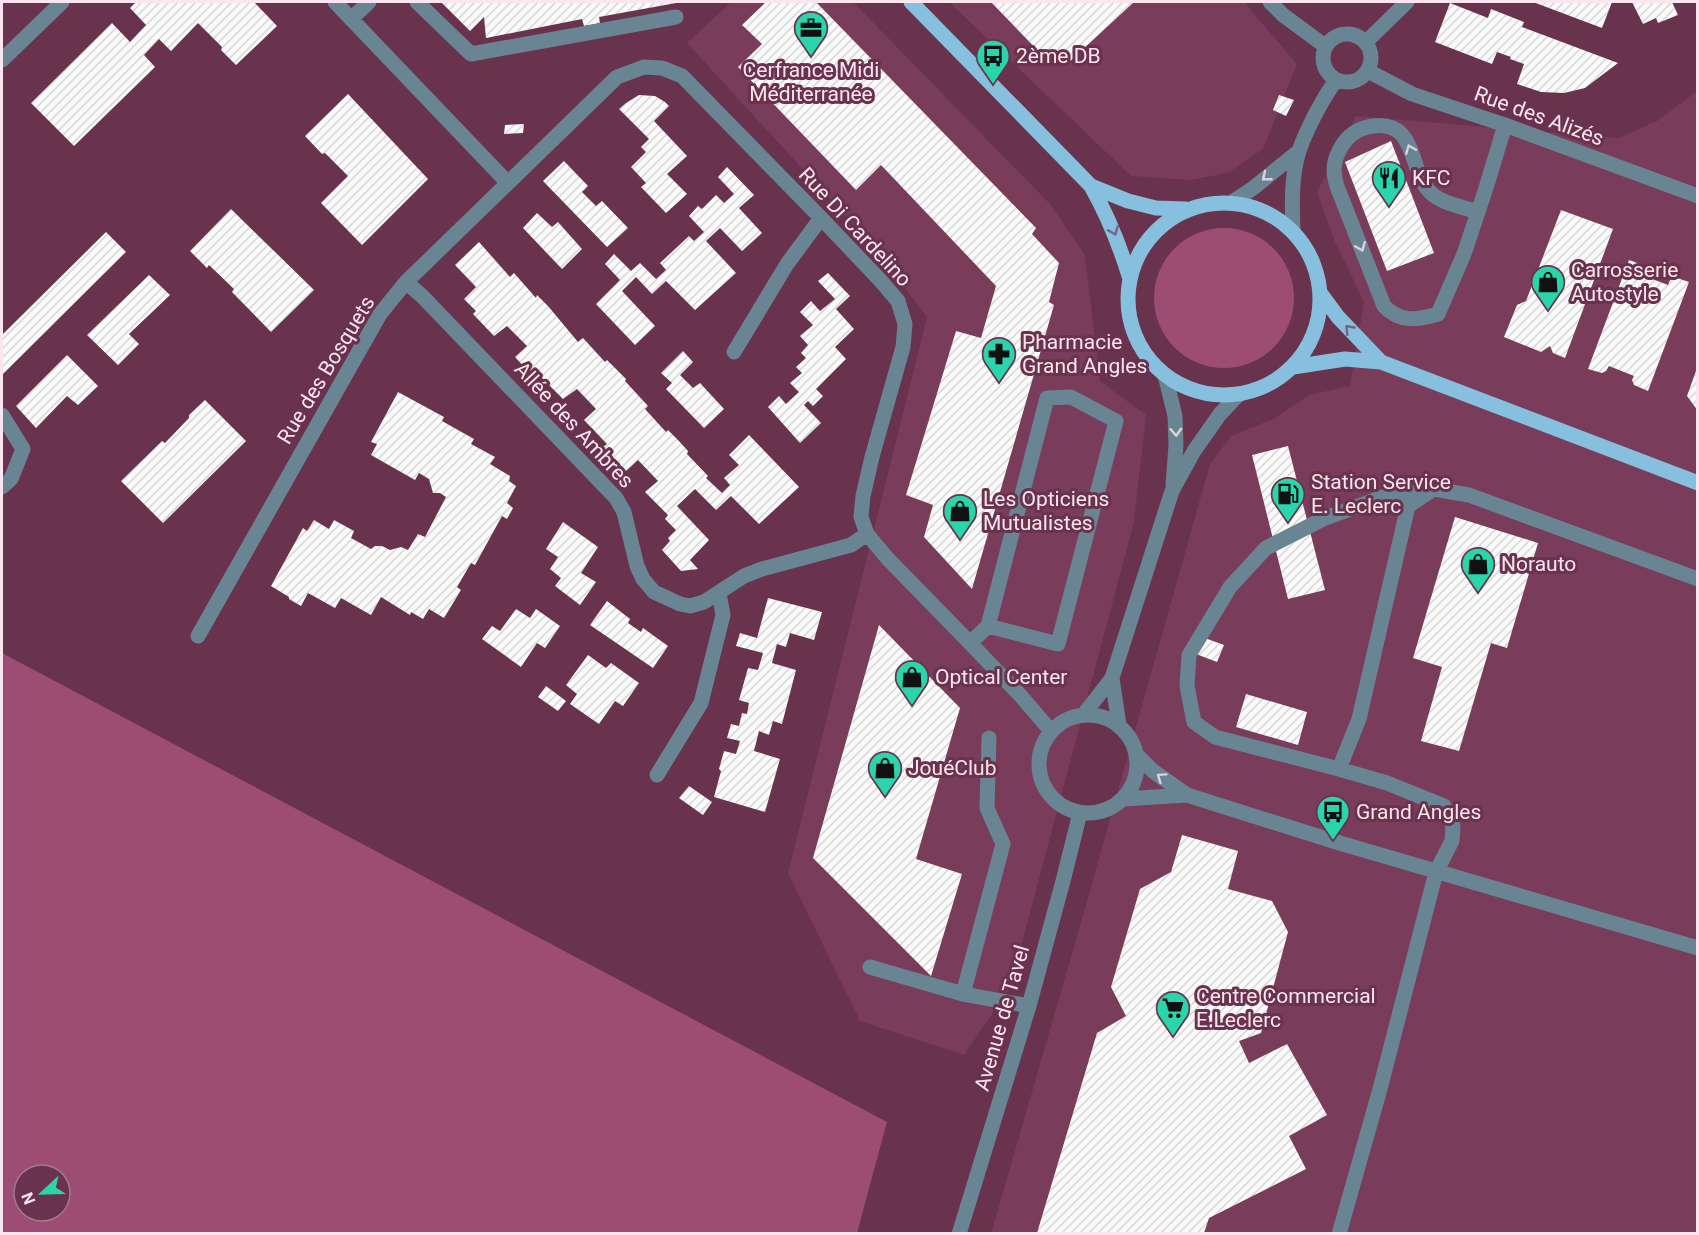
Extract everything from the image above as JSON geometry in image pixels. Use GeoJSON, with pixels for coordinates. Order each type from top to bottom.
{"type":"FeatureCollection","features":[{"type":"Feature","properties":{"kind":"main road"},"geometry":{"type":"LineString","coordinates":[[911,2],[1091,186],[1106,213],[1130,279]]}},
{"type":"Feature","properties":{"kind":"main road"},"geometry":{"type":"LineString","coordinates":[[1091,186],[1128,201],[1156,208],[1186,209],[1208,203],[1232,202],[1254,206],[1275,216],[1293,231],[1313,260],[1321,294],[1319,321],[1309,346],[1293,367],[1277,380],[1258,389],[1238,395],[1212,395],[1187,388],[1165,375],[1146,356],[1134,332],[1128,306],[1130,279],[1140,250],[1160,226],[1186,209]]}},
{"type":"Feature","properties":{"kind":"main road"},"geometry":{"type":"LineString","coordinates":[[1321,294],[1338,317],[1381,362]]}},
{"type":"Feature","properties":{"kind":"main road"},"geometry":{"type":"LineString","coordinates":[[1293,367],[1346,359],[1381,362],[1698,483]]}},
{"type":"Feature","properties":{"kind":"street"},"geometry":{"type":"LineString","coordinates":[[2,60],[62,2]]}},
{"type":"Feature","properties":{"kind":"street"},"geometry":{"type":"LineString","coordinates":[[335,2],[508,183]]}},
{"type":"Feature","properties":{"kind":"street"},"geometry":{"type":"LineString","coordinates":[[351,19],[369,2]]}},
{"type":"Feature","properties":{"kind":"street"},"geometry":{"type":"LineString","coordinates":[[417,2],[471,54],[676,17]]}},
{"type":"Feature","properties":{"kind":"street"},"geometry":{"type":"LineString","coordinates":[[1270,2],[1283,15],[1325,46]]}},
{"type":"Feature","properties":{"kind":"street"},"geometry":{"type":"LineString","coordinates":[[1366,42],[1407,2]]}},
{"type":"Feature","properties":{"kind":"street"},"geometry":{"type":"LineString","coordinates":[[1343,34],[1354,34],[1366,42],[1370,49],[1371,61],[1368,71],[1359,79],[1347,82],[1336,80],[1328,74],[1323,56],[1325,46],[1333,38],[1343,34]]}},
{"type":"Feature","properties":{"kind":"street","name":"Rue Di Cardelino"},"geometry":{"type":"LineString","coordinates":[[508,183],[617,77],[644,67],[662,68],[682,76],[821,218],[898,301],[905,324],[903,347],[863,496],[861,517],[867,534]]}},
{"type":"Feature","properties":{"kind":"street","name":"Rue des Alizés"},"geometry":{"type":"LineString","coordinates":[[1368,71],[1412,94],[1505,125],[1698,196]]}},
{"type":"Feature","properties":{"kind":"street"},"geometry":{"type":"LineString","coordinates":[[1293,231],[1294,178],[1299,151],[1326,95],[1336,80]]}},
{"type":"Feature","properties":{"kind":"street"},"geometry":{"type":"LineString","coordinates":[[1478,212],[1443,201],[1431,194],[1424,184],[1404,135],[1392,127],[1381,125],[1366,127],[1353,133],[1341,148],[1333,167],[1334,177],[1384,306],[1392,315],[1418,320],[1438,314],[1464,254],[1478,212],[1505,125]]}},
{"type":"Feature","properties":{"kind":"street"},"geometry":{"type":"LineString","coordinates":[[1232,202],[1299,151]]}},
{"type":"Feature","properties":{"kind":"street","name":"Rue des Bosquets"},"geometry":{"type":"LineString","coordinates":[[198,636],[380,314],[406,282],[508,183]]}},
{"type":"Feature","properties":{"kind":"street"},"geometry":{"type":"LineString","coordinates":[[734,352],[787,264],[821,218]]}},
{"type":"Feature","properties":{"kind":"street","name":"Allée des Ambres"},"geometry":{"type":"LineString","coordinates":[[406,282],[431,305],[616,498],[624,512],[638,566],[654,592],[690,606],[704,602],[744,576],[851,545],[867,534]]}},
{"type":"Feature","properties":{"kind":"street"},"geometry":{"type":"LineString","coordinates":[[1165,375],[1175,416],[1176,445],[1172,490]]}},
{"type":"Feature","properties":{"kind":"street"},"geometry":{"type":"LineString","coordinates":[[1084,714],[1112,678],[1172,490],[1194,451],[1220,414],[1238,395]]}},
{"type":"Feature","properties":{"kind":"street"},"geometry":{"type":"LineString","coordinates":[[970,643],[988,626],[1047,398],[1071,397],[1116,421],[1058,644],[988,626]]}},
{"type":"Feature","properties":{"kind":"street"},"geometry":{"type":"LineString","coordinates":[[2,415],[24,449],[11,479],[2,487]]}},
{"type":"Feature","properties":{"kind":"street"},"geometry":{"type":"LineString","coordinates":[[1339,769],[1359,719],[1408,506],[1434,489]]}},
{"type":"Feature","properties":{"kind":"street"},"geometry":{"type":"LineString","coordinates":[[1339,1233],[1380,1089],[1436,872],[1452,842],[1453,825],[1444,806],[1387,783],[1215,737],[1194,722],[1187,686],[1189,655],[1230,587],[1266,548],[1323,519],[1383,497],[1434,489],[1469,495],[1698,579]]}},
{"type":"Feature","properties":{"kind":"street"},"geometry":{"type":"LineString","coordinates":[[867,534],[888,559],[1021,696],[1050,730]]}},
{"type":"Feature","properties":{"kind":"street"},"geometry":{"type":"LineString","coordinates":[[657,775],[701,704],[723,615],[719,593]]}},
{"type":"Feature","properties":{"kind":"street"},"geometry":{"type":"LineString","coordinates":[[1112,678],[1119,725]]}},
{"type":"Feature","properties":{"kind":"street"},"geometry":{"type":"LineString","coordinates":[[1084,714],[1103,716],[1119,725],[1133,744],[1137,755],[1137,771],[1132,786],[1123,799],[1111,808],[1096,813],[1080,813],[1065,808],[1053,799],[1044,787],[1039,773],[1038,758],[1042,743],[1050,730],[1060,722],[1084,714]]}},
{"type":"Feature","properties":{"kind":"street"},"geometry":{"type":"LineString","coordinates":[[963,994],[1004,844],[987,808],[989,738]]}},
{"type":"Feature","properties":{"kind":"street"},"geometry":{"type":"LineString","coordinates":[[1137,755],[1153,771],[1188,795],[1436,872],[1698,948]]}},
{"type":"Feature","properties":{"kind":"street"},"geometry":{"type":"LineString","coordinates":[[1123,799],[1188,795]]}},
{"type":"Feature","properties":{"kind":"street","name":"Avenue de Tavel"},"geometry":{"type":"LineString","coordinates":[[959,1233],[1029,1006],[1080,813]]}},
{"type":"Feature","properties":{"kind":"street"},"geometry":{"type":"LineString","coordinates":[[870,967],[963,994],[1029,1006]]}},
{"type":"Feature","properties":{"kind":"shaded area"},"geometry":{"type":"Polygon","coordinates":[[[731,2],[853,2],[1050,204],[1085,255],[1100,381],[1146,415],[1134,522],[1010,988],[964,1055],[860,1021],[788,873],[927,317],[874,247],[687,43],[731,2]]]}},
{"type":"Feature","properties":{"kind":"shaded area"},"geometry":{"type":"Polygon","coordinates":[[[949,2],[1244,2],[1297,64],[1263,149],[1228,173],[1190,180],[1131,176],[949,2]]]}},
{"type":"Feature","properties":{"kind":"shaded area"},"geometry":{"type":"Polygon","coordinates":[[[1697,91],[1697,1233],[991,1234],[1210,464],[1231,436],[1275,418],[1309,395],[1350,386],[1364,302],[1335,242],[1317,192],[1356,116],[1619,138],[1657,121],[1697,91]]]}},
{"type":"Feature","properties":{"kind":"shaded area"},"geometry":{"type":"Polygon","coordinates":[[[1224,228],[1251,233],[1273,249],[1289,271],[1294,298],[1289,325],[1273,347],[1251,363],[1224,368],[1197,363],[1175,347],[1159,325],[1154,298],[1159,271],[1175,249],[1197,233],[1224,228]]]}},
{"type":"Feature","properties":{"kind":"shaded area"},"geometry":{"type":"Polygon","coordinates":[[[2,653],[887,1122],[857,1233],[2,1233],[2,653]]]}},
{"type":"Feature","properties":{"kind":"building"},"geometry":{"type":"Polygon","coordinates":[[[136,2],[254,2],[277,26],[236,65],[198,23],[171,51],[159,39],[144,55],[155,67],[74,146],[31,103],[112,23],[130,42],[146,25],[130,8],[136,2]]]}},
{"type":"Feature","properties":{"kind":"building"},"geometry":{"type":"Polygon","coordinates":[[[441,2],[676,3],[599,17],[600,23],[584,26],[582,19],[486,38],[484,17],[470,31],[441,2]]]}},
{"type":"Feature","properties":{"kind":"building"},"geometry":{"type":"Polygon","coordinates":[[[766,2],[816,2],[1036,228],[1032,234],[1059,263],[1049,302],[1054,305],[972,589],[924,537],[933,505],[906,495],[956,331],[981,338],[996,286],[881,165],[856,190],[738,67],[762,44],[742,25],[766,2]]]}},
{"type":"Feature","properties":{"kind":"building"},"geometry":{"type":"Polygon","coordinates":[[[991,2],[1134,2],[1068,63],[1047,60],[991,2]]]}},
{"type":"Feature","properties":{"kind":"building"},"geometry":{"type":"Polygon","coordinates":[[[1533,2],[1612,2],[1602,28],[1533,2]]]}},
{"type":"Feature","properties":{"kind":"building"},"geometry":{"type":"Polygon","coordinates":[[[1632,2],[1672,2],[1678,15],[1658,23],[1656,18],[1643,24],[1632,2]]]}},
{"type":"Feature","properties":{"kind":"building"},"geometry":{"type":"Polygon","coordinates":[[[1450,3],[1488,18],[1491,9],[1524,22],[1522,27],[1618,63],[1585,88],[1564,93],[1541,92],[1517,84],[1524,64],[1510,59],[1511,57],[1497,52],[1492,64],[1435,42],[1450,3]]]}},
{"type":"Feature","properties":{"kind":"building"},"geometry":{"type":"Polygon","coordinates":[[[348,94],[428,179],[362,245],[321,203],[348,176],[305,136],[348,94]]]}},
{"type":"Feature","properties":{"kind":"building"},"geometry":{"type":"Polygon","coordinates":[[[639,95],[655,96],[669,106],[654,121],[687,156],[667,174],[687,194],[666,213],[641,187],[646,183],[631,167],[646,152],[641,147],[649,139],[619,109],[639,95]]]}},
{"type":"Feature","properties":{"kind":"building"},"geometry":{"type":"Polygon","coordinates":[[[1279,95],[1294,100],[1286,116],[1273,110],[1279,95]]]}},
{"type":"Feature","properties":{"kind":"building"},"geometry":{"type":"Polygon","coordinates":[[[524,124],[523,133],[504,134],[505,125],[524,124]]]}},
{"type":"Feature","properties":{"kind":"building","name":"KFC"},"geometry":{"type":"Polygon","coordinates":[[[1391,141],[1434,253],[1387,271],[1345,162],[1391,141]]]}},
{"type":"Feature","properties":{"kind":"building"},"geometry":{"type":"Polygon","coordinates":[[[564,161],[588,186],[582,192],[596,206],[602,201],[628,228],[607,247],[543,181],[564,161]]]}},
{"type":"Feature","properties":{"kind":"building"},"geometry":{"type":"Polygon","coordinates":[[[727,167],[754,195],[739,208],[762,233],[742,251],[720,228],[706,241],[736,273],[695,310],[666,281],[652,294],[636,277],[622,291],[655,326],[635,345],[596,304],[620,280],[605,264],[614,254],[631,271],[640,263],[656,279],[666,270],[660,263],[689,236],[694,241],[704,232],[689,216],[698,206],[702,209],[716,195],[724,203],[734,194],[718,177],[727,167]]]}},
{"type":"Feature","properties":{"kind":"building"},"geometry":{"type":"Polygon","coordinates":[[[231,209],[314,290],[271,332],[232,292],[234,289],[209,265],[207,268],[190,251],[231,209]]]}},
{"type":"Feature","properties":{"kind":"building"},"geometry":{"type":"Polygon","coordinates":[[[1561,210],[1613,229],[1565,358],[1553,353],[1550,346],[1541,352],[1504,337],[1517,305],[1526,301],[1561,210]]]}},
{"type":"Feature","properties":{"kind":"building"},"geometry":{"type":"Polygon","coordinates":[[[537,213],[552,227],[558,222],[582,249],[562,269],[523,228],[537,213]]]}},
{"type":"Feature","properties":{"kind":"building"},"geometry":{"type":"Polygon","coordinates":[[[106,232],[126,252],[2,375],[2,335],[106,232]]]}},
{"type":"Feature","properties":{"kind":"building"},"geometry":{"type":"Polygon","coordinates":[[[479,242],[510,277],[514,273],[536,298],[537,295],[548,306],[578,342],[583,338],[605,362],[607,360],[626,379],[625,381],[648,406],[645,409],[666,432],[668,430],[678,440],[688,451],[687,454],[708,476],[706,478],[722,493],[730,485],[724,478],[739,465],[729,455],[749,435],[799,487],[759,524],[731,496],[716,510],[695,489],[677,506],[709,540],[690,560],[698,569],[681,571],[662,550],[670,541],[668,538],[676,530],[665,519],[668,515],[645,492],[658,481],[638,460],[626,471],[603,447],[607,444],[584,420],[596,409],[577,389],[563,399],[541,377],[537,381],[515,357],[527,346],[507,326],[494,336],[473,314],[476,311],[464,299],[476,287],[455,265],[479,242]]]}},
{"type":"Feature","properties":{"kind":"building"},"geometry":{"type":"Polygon","coordinates":[[[1629,260],[1640,264],[1644,269],[1642,275],[1668,285],[1674,277],[1689,282],[1648,391],[1634,385],[1632,380],[1634,376],[1609,366],[1602,373],[1588,369],[1629,260]]]}},
{"type":"Feature","properties":{"kind":"building"},"geometry":{"type":"Polygon","coordinates":[[[828,273],[850,296],[836,309],[854,329],[835,347],[846,359],[816,389],[823,396],[813,406],[808,401],[804,405],[821,423],[800,443],[768,407],[779,396],[786,404],[799,392],[790,383],[802,373],[796,367],[806,358],[801,353],[808,345],[800,336],[813,325],[800,312],[811,301],[820,311],[835,299],[818,281],[828,273]]]}},
{"type":"Feature","properties":{"kind":"building"},"geometry":{"type":"Polygon","coordinates":[[[149,275],[170,295],[129,334],[139,344],[118,365],[87,335],[149,275]]]}},
{"type":"Feature","properties":{"kind":"building"},"geometry":{"type":"Polygon","coordinates":[[[683,351],[693,362],[680,375],[693,388],[700,383],[724,409],[704,428],[666,389],[672,383],[661,373],[683,351]]]}},
{"type":"Feature","properties":{"kind":"building"},"geometry":{"type":"Polygon","coordinates":[[[67,355],[98,386],[78,405],[67,396],[36,428],[16,406],[67,355]]]}},
{"type":"Feature","properties":{"kind":"building"},"geometry":{"type":"Polygon","coordinates":[[[1698,368],[1698,411],[1687,396],[1698,368]]]}},
{"type":"Feature","properties":{"kind":"building"},"geometry":{"type":"Polygon","coordinates":[[[398,392],[444,417],[442,421],[474,439],[471,444],[495,457],[490,464],[510,476],[509,481],[516,486],[507,503],[513,508],[507,519],[502,516],[475,565],[471,563],[457,587],[461,590],[444,618],[429,609],[423,619],[411,612],[410,615],[381,597],[371,615],[341,598],[335,608],[308,593],[301,606],[271,586],[303,528],[307,531],[314,520],[329,529],[334,520],[354,531],[351,538],[371,549],[375,546],[382,546],[390,550],[401,547],[408,550],[418,534],[425,537],[446,497],[440,493],[433,493],[429,479],[419,473],[415,480],[371,455],[377,444],[371,442],[398,392]]]}},
{"type":"Feature","properties":{"kind":"building"},"geometry":{"type":"Polygon","coordinates":[[[205,400],[246,441],[163,523],[121,481],[162,441],[165,443],[205,400]]]}},
{"type":"Feature","properties":{"kind":"building","name":"Station Service E. Leclerc"},"geometry":{"type":"Polygon","coordinates":[[[1288,446],[1325,590],[1288,599],[1252,455],[1288,446]]]}},
{"type":"Feature","properties":{"kind":"building","name":"Norauto"},"geometry":{"type":"Polygon","coordinates":[[[1455,517],[1538,543],[1507,648],[1491,643],[1459,751],[1421,741],[1442,667],[1413,658],[1455,517]]]}},
{"type":"Feature","properties":{"kind":"building"},"geometry":{"type":"Polygon","coordinates":[[[563,522],[598,547],[581,573],[596,582],[580,605],[555,586],[561,578],[550,569],[558,557],[546,549],[563,522]]]}},
{"type":"Feature","properties":{"kind":"building"},"geometry":{"type":"Polygon","coordinates":[[[768,598],[822,612],[814,640],[790,633],[786,647],[777,644],[772,663],[796,670],[782,724],[773,721],[769,735],[759,731],[754,751],[780,759],[765,812],[714,797],[724,751],[736,754],[740,741],[727,738],[731,724],[739,726],[742,713],[747,714],[749,703],[739,700],[748,668],[758,670],[763,653],[736,646],[740,633],[757,638],[768,598]]]}},
{"type":"Feature","properties":{"kind":"building"},"geometry":{"type":"Polygon","coordinates":[[[607,601],[630,619],[628,623],[641,632],[643,628],[668,646],[653,668],[590,625],[607,601]]]}},
{"type":"Feature","properties":{"kind":"building"},"geometry":{"type":"Polygon","coordinates":[[[516,609],[530,618],[536,609],[560,626],[545,648],[537,643],[521,667],[482,639],[492,626],[500,631],[516,609]]]}},
{"type":"Feature","properties":{"kind":"building"},"geometry":{"type":"Polygon","coordinates":[[[879,625],[960,708],[916,859],[962,874],[931,976],[813,858],[879,625]]]}},
{"type":"Feature","properties":{"kind":"building"},"geometry":{"type":"Polygon","coordinates":[[[1202,637],[1224,645],[1217,662],[1196,654],[1202,637]]]}},
{"type":"Feature","properties":{"kind":"building"},"geometry":{"type":"Polygon","coordinates":[[[588,655],[606,668],[611,663],[639,683],[623,706],[615,701],[599,724],[570,704],[577,694],[566,685],[588,655]]]}},
{"type":"Feature","properties":{"kind":"building"},"geometry":{"type":"Polygon","coordinates":[[[546,686],[566,701],[558,711],[538,697],[546,686]]]}},
{"type":"Feature","properties":{"kind":"building"},"geometry":{"type":"Polygon","coordinates":[[[1246,694],[1307,712],[1298,745],[1236,727],[1246,694]]]}},
{"type":"Feature","properties":{"kind":"building"},"geometry":{"type":"Polygon","coordinates":[[[689,786],[712,802],[703,815],[679,798],[689,786]]]}},
{"type":"Feature","properties":{"kind":"building","name":"Centre Commercial E.Leclerc"},"geometry":{"type":"Polygon","coordinates":[[[1182,835],[1238,851],[1228,889],[1272,901],[1288,932],[1261,1033],[1239,1041],[1249,1063],[1287,1044],[1327,1115],[1289,1136],[1306,1169],[1209,1218],[1204,1233],[1037,1233],[1097,1033],[1126,1016],[1111,987],[1140,889],[1171,872],[1182,835]]]}},
{"type":"Feature","properties":{"kind":"place","name":"Cerfrance Midi Méditerranée"},"geometry":{"type":"Point","coordinates":[811,57]}},
{"type":"Feature","properties":{"kind":"place","name":"2ème DB"},"geometry":{"type":"Point","coordinates":[993,85]}},
{"type":"Feature","properties":{"kind":"place","name":"KFC"},"geometry":{"type":"Point","coordinates":[1389,207]}},
{"type":"Feature","properties":{"kind":"place","name":"Carrosserie Autostyle"},"geometry":{"type":"Point","coordinates":[1548,311]}},
{"type":"Feature","properties":{"kind":"place","name":"Pharmacie Grand Angles"},"geometry":{"type":"Point","coordinates":[999,383]}},
{"type":"Feature","properties":{"kind":"place","name":"Station Service E. Leclerc"},"geometry":{"type":"Point","coordinates":[1288,523]}},
{"type":"Feature","properties":{"kind":"place","name":"Les Opticiens Mutualistes"},"geometry":{"type":"Point","coordinates":[960,540]}},
{"type":"Feature","properties":{"kind":"place","name":"Norauto"},"geometry":{"type":"Point","coordinates":[1478,593]}},
{"type":"Feature","properties":{"kind":"place","name":"Optical Center"},"geometry":{"type":"Point","coordinates":[912,706]}},
{"type":"Feature","properties":{"kind":"place","name":"JouéClub"},"geometry":{"type":"Point","coordinates":[885,797]}},
{"type":"Feature","properties":{"kind":"place","name":"Grand Angles"},"geometry":{"type":"Point","coordinates":[1333,841]}},
{"type":"Feature","properties":{"kind":"place","name":"Centre Commercial E.Leclerc"},"geometry":{"type":"Point","coordinates":[1173,1037]}}]}
